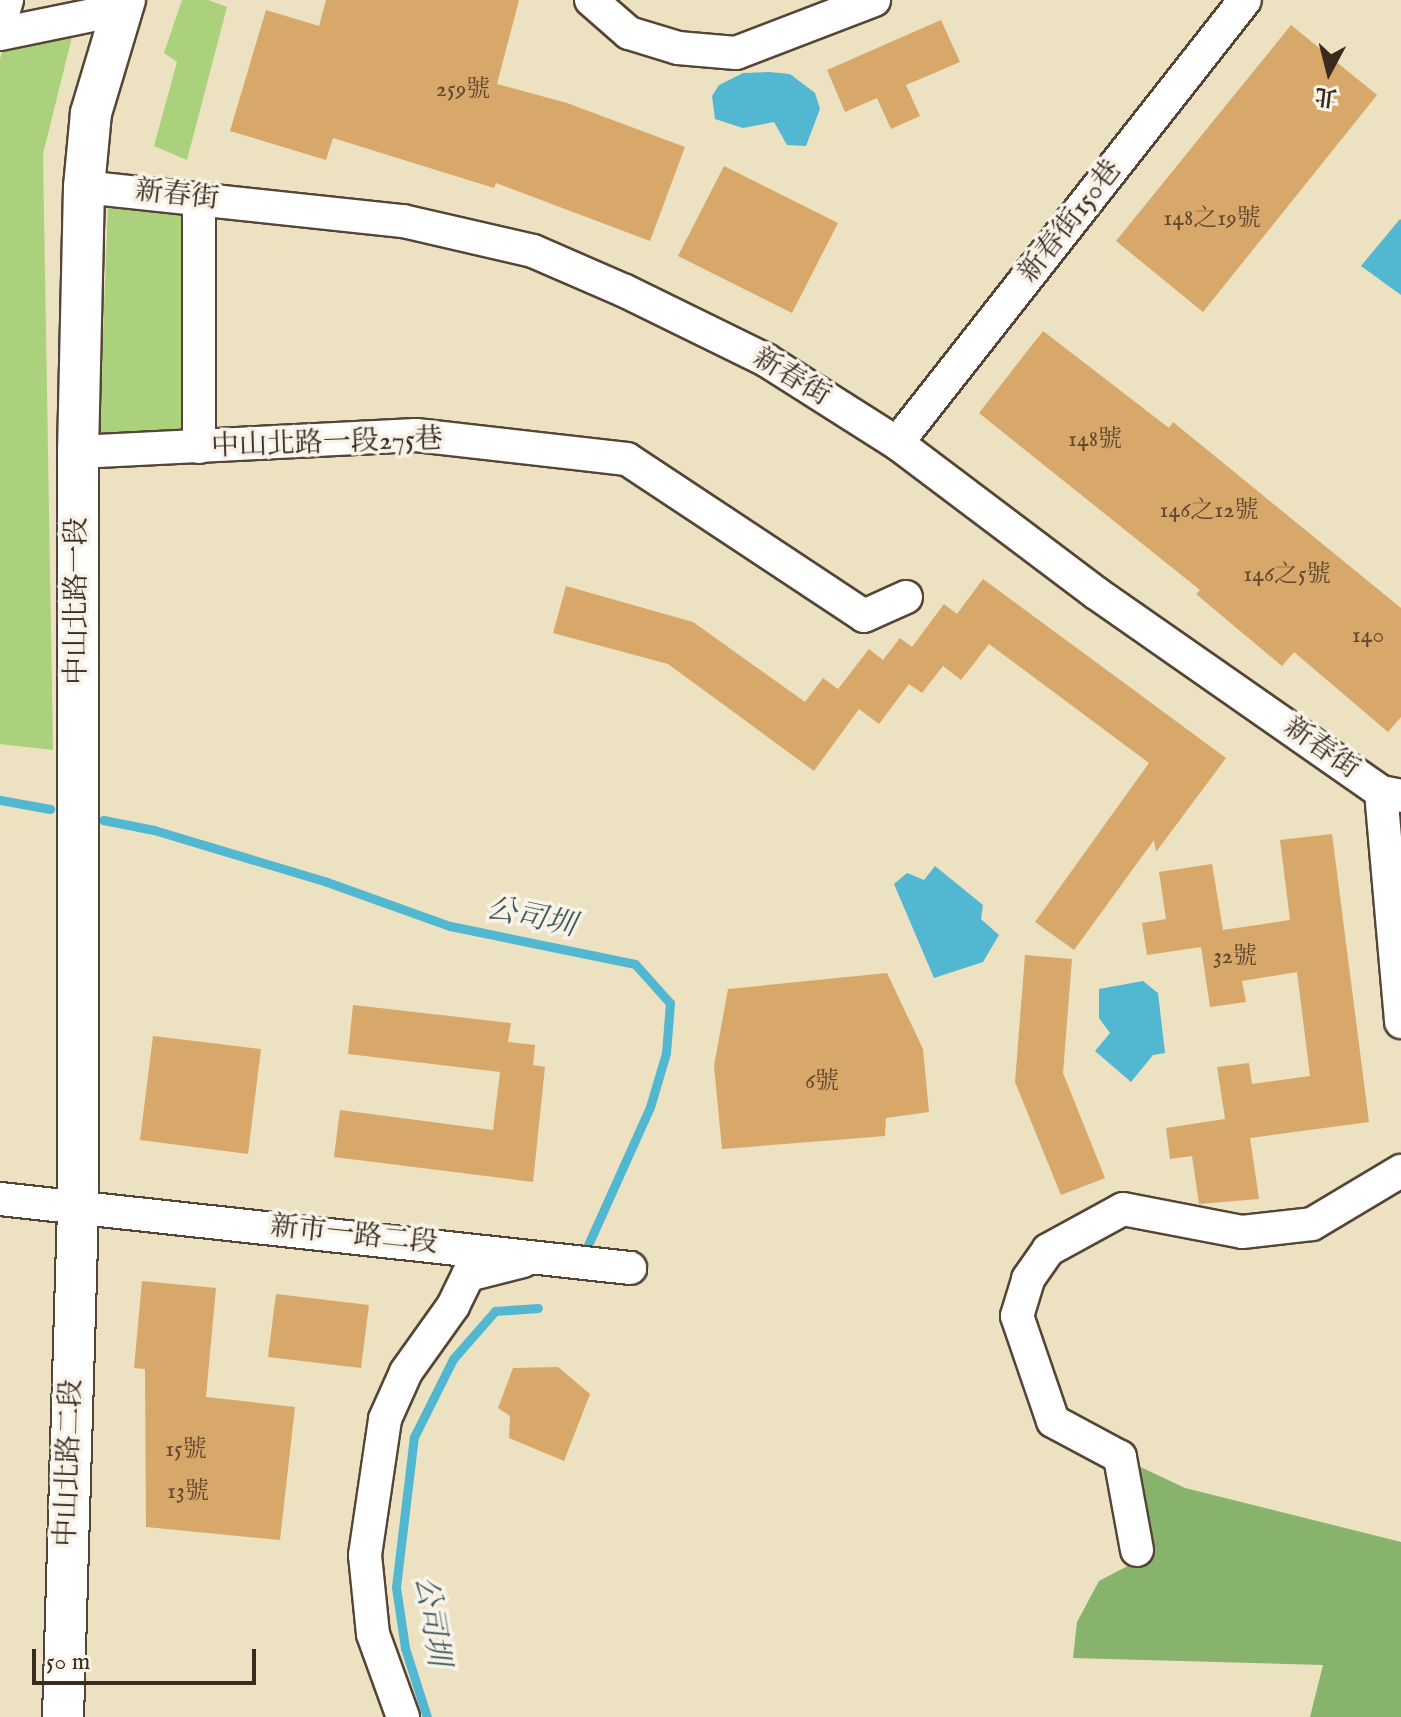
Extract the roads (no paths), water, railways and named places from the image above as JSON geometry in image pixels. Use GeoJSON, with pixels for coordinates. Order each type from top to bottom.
{"type":"FeatureCollection","features":[{"type":"Feature","properties":{"kind":"street"},"geometry":{"type":"LineString","coordinates":[[0,23],[7,0]]}},
{"type":"Feature","properties":{"kind":"street"},"geometry":{"type":"LineString","coordinates":[[591,0],[629,33],[678,48],[736,53],[874,0]]}},
{"type":"Feature","properties":{"kind":"street","name":"新春街150巷"},"geometry":{"type":"LineString","coordinates":[[897,443],[1245,0]]}},
{"type":"Feature","properties":{"kind":"street"},"geometry":{"type":"LineString","coordinates":[[0,34],[124,4]]}},
{"type":"Feature","properties":{"kind":"street","name":"中山北路一段"},"geometry":{"type":"LineString","coordinates":[[78,1208],[78,452],[84,187],[91,113],[124,4]]}},
{"type":"Feature","properties":{"kind":"street","name":"新春街"},"geometry":{"type":"LineString","coordinates":[[84,187],[403,221],[533,251],[766,360],[897,443],[1096,593],[1391,794]]}},
{"type":"Feature","properties":{"kind":"street"},"geometry":{"type":"LineString","coordinates":[[199,199],[199,447]]}},
{"type":"Feature","properties":{"kind":"street","name":"中山北路一段275巷"},"geometry":{"type":"LineString","coordinates":[[78,452],[416,435],[627,459],[864,616],[906,597]]}},
{"type":"Feature","properties":{"kind":"street"},"geometry":{"type":"LineString","coordinates":[[1391,794],[1401,1022]]}},
{"type":"Feature","properties":{"kind":"street"},"geometry":{"type":"LineString","coordinates":[[1137,1550],[1120,1457],[1053,1421],[1017,1316],[1028,1279],[1048,1250],[1123,1209],[1242,1232],[1312,1224],[1401,1171]]}},
{"type":"Feature","properties":{"kind":"street","name":"新市一路二段"},"geometry":{"type":"LineString","coordinates":[[0,1199],[630,1268]]}},
{"type":"Feature","properties":{"kind":"street","name":"中山北路二段"},"geometry":{"type":"LineString","coordinates":[[63,1717],[78,1208]]}},
{"type":"Feature","properties":{"kind":"street"},"geometry":{"type":"LineString","coordinates":[[403,1717],[373,1634],[365,1555],[385,1419],[406,1372],[453,1306],[468,1275],[539,1257]]}},
{"type":"Feature","properties":{"kind":"water"},"geometry":{"type":"Polygon","coordinates":[[[743,73],[790,74],[815,93],[820,109],[806,146],[787,145],[774,122],[743,128],[715,119],[712,96],[719,85],[743,73]]]}},
{"type":"Feature","properties":{"kind":"water"},"geometry":{"type":"Polygon","coordinates":[[[1401,220],[1401,295],[1361,266],[1401,220]]]}},
{"type":"Feature","properties":{"kind":"water"},"geometry":{"type":"Polygon","coordinates":[[[935,866],[983,905],[981,919],[999,935],[983,962],[934,978],[894,884],[907,873],[924,880],[935,866]]]}},
{"type":"Feature","properties":{"kind":"water"},"geometry":{"type":"Polygon","coordinates":[[[1143,981],[1158,993],[1165,1053],[1153,1055],[1131,1082],[1095,1051],[1110,1033],[1099,1018],[1099,989],[1143,981]]]}},
{"type":"Feature","properties":{"kind":"waterway","name":"公司圳"},"geometry":{"type":"LineString","coordinates":[[0,800],[50,809]]}},
{"type":"Feature","properties":{"kind":"waterway","name":"公司圳"},"geometry":{"type":"LineString","coordinates":[[103,820],[154,830],[327,882],[450,926],[635,964],[670,1003],[666,1053],[650,1107],[582,1258]]}},
{"type":"Feature","properties":{"kind":"waterway","name":"公司圳"},"geometry":{"type":"LineString","coordinates":[[427,1717],[405,1648],[396,1587],[414,1437],[453,1359],[495,1311],[538,1308]]}}]}
